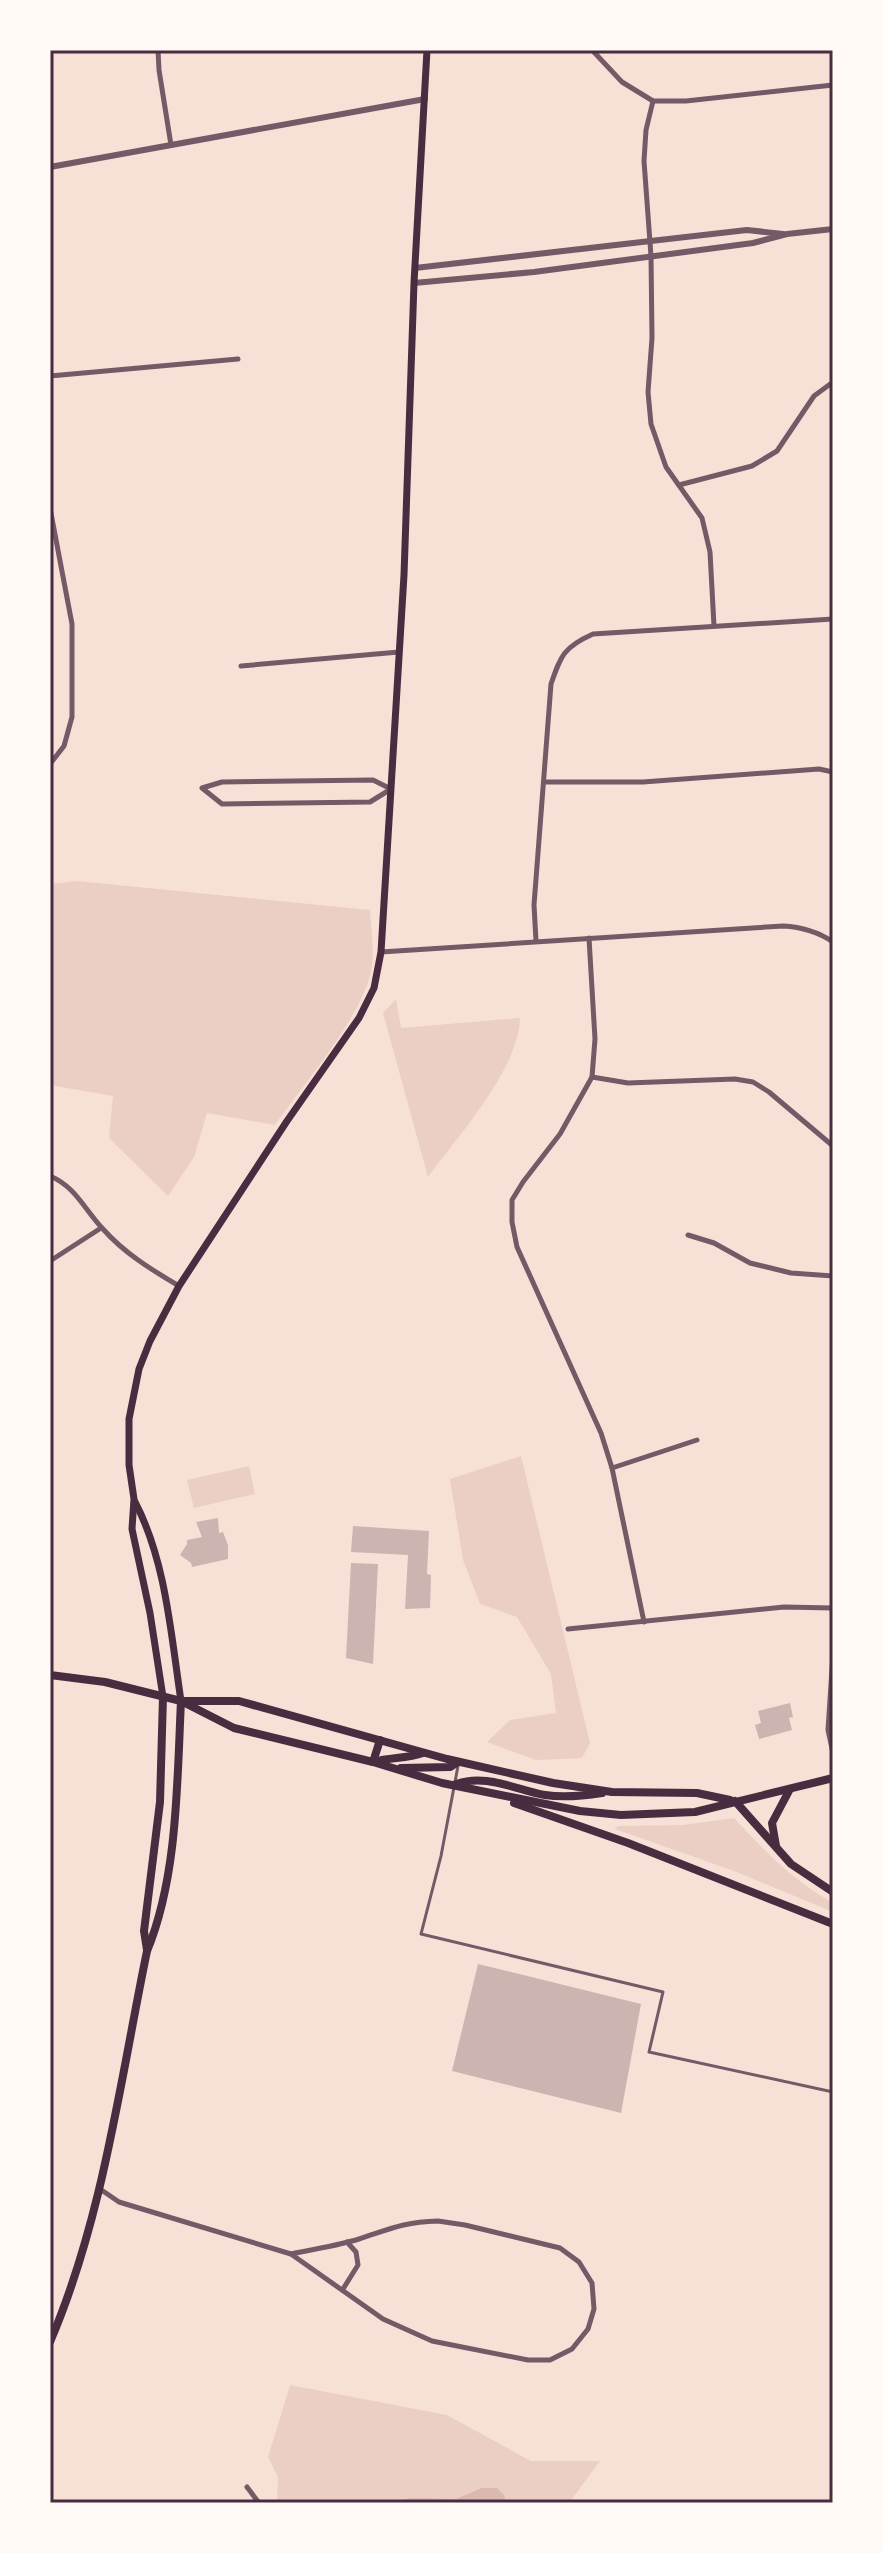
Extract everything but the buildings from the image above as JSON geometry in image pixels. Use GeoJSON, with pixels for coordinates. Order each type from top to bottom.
{"type":"FeatureCollection","features":[{"type":"Feature","properties":{"kind":"main road"},"geometry":{"type":"LineString","coordinates":[[147,1951],[144,1931],[160,1802],[163,1697],[150,1613],[132,1529],[134,1499],[129,1465],[129,1419],[134,1389],[150,1341],[179,1286],[359,1018],[374,988],[381,952],[399,652],[427,50]]}},
{"type":"Feature","properties":{"kind":"main road"},"geometry":{"type":"LineString","coordinates":[[50,2342],[84,2252],[99,2188],[147,1951],[159,1916],[176,1804],[181,1701],[161,1580],[148,1526],[134,1499]]}},
{"type":"Feature","properties":{"kind":"main road"},"geometry":{"type":"LineString","coordinates":[[50,1675],[105,1682],[181,1701],[239,1701],[458,1762],[553,1783],[612,1792],[697,1793],[735,1801],[777,1850],[808,1877],[833,1892]]}},
{"type":"Feature","properties":{"kind":"main road"},"geometry":{"type":"LineString","coordinates":[[181,1701],[234,1728],[544,1806],[621,1815],[695,1812],[833,1778]]}},
{"type":"Feature","properties":{"kind":"main road"},"geometry":{"type":"LineString","coordinates":[[373,1762],[380,1740]]}},
{"type":"Feature","properties":{"kind":"main road"},"geometry":{"type":"LineString","coordinates":[[373,1762],[424,1753]]}},
{"type":"Feature","properties":{"kind":"main road"},"geometry":{"type":"LineString","coordinates":[[394,1769],[450,1767],[458,1762]]}},
{"type":"Feature","properties":{"kind":"main road"},"geometry":{"type":"LineString","coordinates":[[454,1785],[473,1779],[548,1796],[576,1797],[612,1792]]}},
{"type":"Feature","properties":{"kind":"main road"},"geometry":{"type":"LineString","coordinates":[[777,1850],[772,1823],[790,1789]]}},
{"type":"Feature","properties":{"kind":"main road"},"geometry":{"type":"LineString","coordinates":[[495,1794],[539,1814],[628,1843],[833,1924]]}},
{"type":"Feature","properties":{"kind":"street"},"geometry":{"type":"LineString","coordinates":[[158,50],[171,145]]}},
{"type":"Feature","properties":{"kind":"street"},"geometry":{"type":"LineString","coordinates":[[592,50],[622,82],[653,101],[686,101],[833,85]]}},
{"type":"Feature","properties":{"kind":"street"},"geometry":{"type":"LineString","coordinates":[[50,167],[425,99]]}},
{"type":"Feature","properties":{"kind":"street"},"geometry":{"type":"LineString","coordinates":[[653,101],[646,130],[644,161],[651,256],[652,338],[648,392],[651,424],[666,467],[702,518],[710,552],[714,626]]}},
{"type":"Feature","properties":{"kind":"street"},"geometry":{"type":"LineString","coordinates":[[414,283],[534,272],[753,243],[787,234],[833,229]]}},
{"type":"Feature","properties":{"kind":"street"},"geometry":{"type":"LineString","coordinates":[[415,268],[747,230],[787,234]]}},
{"type":"Feature","properties":{"kind":"street"},"geometry":{"type":"LineString","coordinates":[[50,376],[238,359]]}},
{"type":"Feature","properties":{"kind":"street"},"geometry":{"type":"LineString","coordinates":[[679,485],[752,466],[777,451],[814,396],[833,382]]}},
{"type":"Feature","properties":{"kind":"street"},"geometry":{"type":"LineString","coordinates":[[50,508],[72,624],[72,717],[64,746],[50,764]]}},
{"type":"Feature","properties":{"kind":"street"},"geometry":{"type":"LineString","coordinates":[[536,941],[534,905],[551,684],[560,658],[571,644],[593,634],[833,619]]}},
{"type":"Feature","properties":{"kind":"street"},"geometry":{"type":"LineString","coordinates":[[241,666],[399,652]]}},
{"type":"Feature","properties":{"kind":"street"},"geometry":{"type":"LineString","coordinates":[[544,782],[643,782],[819,769],[833,772]]}},
{"type":"Feature","properties":{"kind":"street"},"geometry":{"type":"LineString","coordinates":[[373,780],[391,789],[370,802],[222,804],[202,788],[222,782],[373,780]]}},
{"type":"Feature","properties":{"kind":"street"},"geometry":{"type":"LineString","coordinates":[[381,952],[783,926],[820,933],[833,942]]}},
{"type":"Feature","properties":{"kind":"street"},"geometry":{"type":"LineString","coordinates":[[589,938],[595,1039],[592,1077],[560,1134],[512,1200],[512,1222],[517,1247],[601,1433],[612,1468],[644,1622]]}},
{"type":"Feature","properties":{"kind":"street"},"geometry":{"type":"LineString","coordinates":[[592,1077],[628,1083],[735,1079],[753,1082],[833,1146]]}},
{"type":"Feature","properties":{"kind":"street"},"geometry":{"type":"LineString","coordinates":[[50,1176],[67,1185],[79,1197],[101,1228],[120,1246],[179,1286]]}},
{"type":"Feature","properties":{"kind":"street"},"geometry":{"type":"LineString","coordinates":[[50,1261],[101,1228]]}},
{"type":"Feature","properties":{"kind":"street"},"geometry":{"type":"LineString","coordinates":[[688,1235],[714,1243],[750,1263],[791,1273],[833,1276]]}},
{"type":"Feature","properties":{"kind":"street"},"geometry":{"type":"LineString","coordinates":[[612,1468],[697,1440]]}},
{"type":"Feature","properties":{"kind":"street"},"geometry":{"type":"LineString","coordinates":[[568,1629],[784,1607],[833,1608]]}},
{"type":"Feature","properties":{"kind":"street"},"geometry":{"type":"LineString","coordinates":[[833,1654],[828,1730],[833,1753]]}},
{"type":"Feature","properties":{"kind":"street"},"geometry":{"type":"LineString","coordinates":[[99,2188],[119,2202],[291,2254],[383,2319],[414,2334],[472,2350],[528,2360],[550,2360],[572,2349],[588,2329],[594,2309],[592,2283],[579,2262],[560,2248],[465,2225],[438,2221],[414,2222],[291,2254]]}},
{"type":"Feature","properties":{"kind":"street"},"geometry":{"type":"LineString","coordinates":[[343,2289],[358,2265],[356,2252],[347,2241]]}},
{"type":"Feature","properties":{"kind":"street"},"geometry":{"type":"LineString","coordinates":[[247,2487],[259,2503]]}},
{"type":"Feature","properties":{"kind":"lane"},"geometry":{"type":"LineString","coordinates":[[458,1762],[441,1856],[421,1934],[663,1992],[649,2052],[833,2092]]}},
{"type":"Feature","properties":{"kind":"shaded area"},"geometry":{"type":"Polygon","coordinates":[[[77,881],[370,910],[372,966],[358,1005],[332,1048],[275,1125],[207,1113],[194,1157],[168,1196],[109,1138],[113,1096],[50,1085],[50,884],[77,881]]]}},
{"type":"Feature","properties":{"kind":"shaded area"},"geometry":{"type":"Polygon","coordinates":[[[396,999],[401,1028],[520,1018],[517,1038],[498,1080],[428,1177],[383,1013],[396,999]]]}},
{"type":"Feature","properties":{"kind":"shaded area"},"geometry":{"type":"Polygon","coordinates":[[[521,1456],[590,1743],[582,1758],[536,1760],[487,1742],[510,1720],[556,1713],[551,1674],[517,1617],[480,1604],[463,1560],[450,1479],[521,1456]]]}},
{"type":"Feature","properties":{"kind":"shaded area"},"geometry":{"type":"Polygon","coordinates":[[[249,1466],[255,1494],[194,1508],[187,1480],[249,1466]]]}},
{"type":"Feature","properties":{"kind":"shaded area"},"geometry":{"type":"Polygon","coordinates":[[[734,1818],[792,1875],[833,1903],[833,1912],[734,1871],[615,1829],[618,1826],[683,1825],[734,1818]]]}},
{"type":"Feature","properties":{"kind":"shaded area"},"geometry":{"type":"Polygon","coordinates":[[[290,2385],[447,2415],[531,2461],[600,2461],[569,2503],[277,2503],[278,2477],[268,2457],[290,2385]]]}},
{"type":"Feature","properties":{"kind":"shaded area"},"geometry":{"type":"Polygon","coordinates":[[[482,2488],[497,2488],[505,2496],[504,2503],[393,2503],[411,2498],[456,2499],[482,2488]]]}}]}
